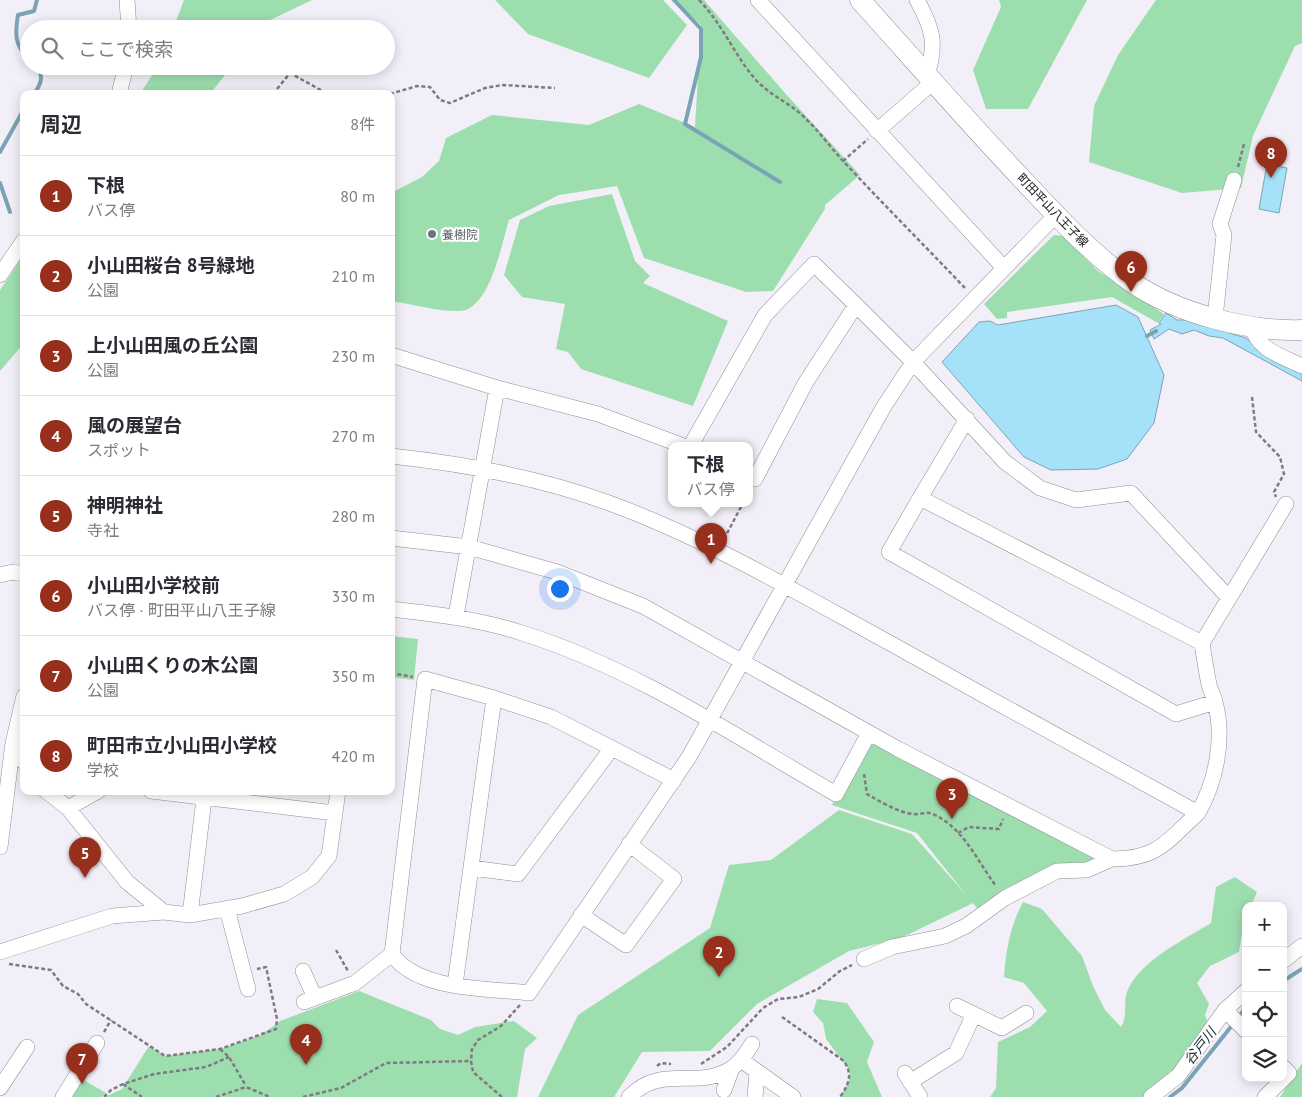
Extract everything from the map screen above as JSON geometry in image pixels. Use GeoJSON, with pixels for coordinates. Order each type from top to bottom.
{"type":"FeatureCollection","features":[{"type":"Feature","properties":{"kind":"main road","name":"町田平山八王子線"},"geometry":{"type":"LineString","coordinates":[[860,0],[1056,216],[1095,252],[1133,283],[1175,306],[1215,318],[1252,326],[1302,330]]}},
{"type":"Feature","properties":{"kind":"street"},"geometry":{"type":"LineString","coordinates":[[127,0],[128,20]]}},
{"type":"Feature","properties":{"kind":"street"},"geometry":{"type":"LineString","coordinates":[[758,0],[1004,268]]}},
{"type":"Feature","properties":{"kind":"street"},"geometry":{"type":"LineString","coordinates":[[877,131],[930,79],[934,53],[933,35],[917,0]]}},
{"type":"Feature","properties":{"kind":"street"},"geometry":{"type":"LineString","coordinates":[[120,90],[124,75]]}},
{"type":"Feature","properties":{"kind":"street"},"geometry":{"type":"LineString","coordinates":[[1215,318],[1224,235],[1220,224],[1234,180]]}},
{"type":"Feature","properties":{"kind":"street"},"geometry":{"type":"LineString","coordinates":[[674,780],[552,718],[494,698],[424,679],[392,954],[399,964],[429,981],[529,993],[674,780],[710,721],[873,425],[914,362],[1056,216]]}},
{"type":"Feature","properties":{"kind":"street"},"geometry":{"type":"LineString","coordinates":[[0,275],[20,246]]}},
{"type":"Feature","properties":{"kind":"street"},"geometry":{"type":"LineString","coordinates":[[693,442],[765,315],[814,264],[914,362],[1005,462],[1040,488],[1076,500],[1131,493],[1229,598]]}},
{"type":"Feature","properties":{"kind":"street"},"geometry":{"type":"LineString","coordinates":[[753,478],[755,479],[806,382],[856,305]]}},
{"type":"Feature","properties":{"kind":"street"},"geometry":{"type":"LineString","coordinates":[[1252,326],[1254,336],[1270,351],[1302,366]]}},
{"type":"Feature","properties":{"kind":"street"},"geometry":{"type":"LineString","coordinates":[[395,356],[497,388],[598,414],[673,442]]}},
{"type":"Feature","properties":{"kind":"street"},"geometry":{"type":"LineString","coordinates":[[456,616],[497,388]]}},
{"type":"Feature","properties":{"kind":"street"},"geometry":{"type":"LineString","coordinates":[[967,419],[889,552],[1176,714],[1215,702]]}},
{"type":"Feature","properties":{"kind":"street"},"geometry":{"type":"LineString","coordinates":[[395,457],[483,468],[557,486],[609,503],[663,525],[718,551],[784,586],[1198,813]]}},
{"type":"Feature","properties":{"kind":"street"},"geometry":{"type":"LineString","coordinates":[[920,498],[1202,643]]}},
{"type":"Feature","properties":{"kind":"street"},"geometry":{"type":"LineString","coordinates":[[864,959],[892,947],[945,936],[966,926],[1005,898],[1057,871],[1087,870],[1112,860],[1133,859],[1153,854],[1198,813],[1212,784],[1217,761],[1218,721],[1215,702],[1209,686],[1202,643],[1286,504]]}},
{"type":"Feature","properties":{"kind":"street"},"geometry":{"type":"LineString","coordinates":[[395,538],[469,547],[557,572],[643,606],[869,732],[1112,860]]}},
{"type":"Feature","properties":{"kind":"street"},"geometry":{"type":"LineString","coordinates":[[0,575],[13,572],[20,573]]}},
{"type":"Feature","properties":{"kind":"street"},"geometry":{"type":"LineString","coordinates":[[395,609],[456,616],[521,632],[570,650],[616,670],[710,721],[836,794],[869,732]]}},
{"type":"Feature","properties":{"kind":"street"},"geometry":{"type":"LineString","coordinates":[[455,985],[494,698]]}},
{"type":"Feature","properties":{"kind":"street"},"geometry":{"type":"LineString","coordinates":[[0,847],[13,743],[20,714]]}},
{"type":"Feature","properties":{"kind":"street"},"geometry":{"type":"LineString","coordinates":[[13,743],[20,755]]}},
{"type":"Feature","properties":{"kind":"street"},"geometry":{"type":"LineString","coordinates":[[472,868],[518,874],[612,748]]}},
{"type":"Feature","properties":{"kind":"street"},"geometry":{"type":"LineString","coordinates":[[51,795],[68,808],[127,882],[164,912]]}},
{"type":"Feature","properties":{"kind":"street"},"geometry":{"type":"LineString","coordinates":[[68,808],[91,795]]}},
{"type":"Feature","properties":{"kind":"street"},"geometry":{"type":"LineString","coordinates":[[178,795],[335,813]]}},
{"type":"Feature","properties":{"kind":"street"},"geometry":{"type":"LineString","coordinates":[[1,958],[112,916],[164,912],[190,915],[227,909],[284,894],[312,877],[329,856],[337,795]]}},
{"type":"Feature","properties":{"kind":"street"},"geometry":{"type":"LineString","coordinates":[[190,915],[204,799]]}},
{"type":"Feature","properties":{"kind":"street"},"geometry":{"type":"LineString","coordinates":[[581,915],[626,945],[674,879],[629,844]]}},
{"type":"Feature","properties":{"kind":"street"},"geometry":{"type":"LineString","coordinates":[[227,909],[248,989]]}},
{"type":"Feature","properties":{"kind":"street"},"geometry":{"type":"LineString","coordinates":[[1287,958],[1302,946]]}},
{"type":"Feature","properties":{"kind":"street"},"geometry":{"type":"LineString","coordinates":[[302,971],[310,1000],[355,983],[392,954]]}},
{"type":"Feature","properties":{"kind":"street"},"geometry":{"type":"LineString","coordinates":[[1151,1097],[1178,1076],[1227,1012],[1245,992]]}},
{"type":"Feature","properties":{"kind":"street"},"geometry":{"type":"LineString","coordinates":[[957,1006],[1002,1028],[1026,1013]]}},
{"type":"Feature","properties":{"kind":"street"},"geometry":{"type":"LineString","coordinates":[[1227,1012],[1242,1027]]}},
{"type":"Feature","properties":{"kind":"street"},"geometry":{"type":"LineString","coordinates":[[920,1097],[908,1077],[956,1052],[974,1014]]}},
{"type":"Feature","properties":{"kind":"street"},"geometry":{"type":"LineString","coordinates":[[63,1097],[97,1044]]}},
{"type":"Feature","properties":{"kind":"street"},"geometry":{"type":"LineString","coordinates":[[724,1090],[737,1064],[752,1044]]}},
{"type":"Feature","properties":{"kind":"street"},"geometry":{"type":"LineString","coordinates":[[0,1088],[27,1047]]}},
{"type":"Feature","properties":{"kind":"street"},"geometry":{"type":"LineString","coordinates":[[737,1064],[757,1072],[793,1097]]}},
{"type":"Feature","properties":{"kind":"street"},"geometry":{"type":"LineString","coordinates":[[629,1097],[645,1083],[657,1079],[704,1078],[718,1075],[737,1064]]}},
{"type":"Feature","properties":{"kind":"street"},"geometry":{"type":"LineString","coordinates":[[755,1097],[757,1072]]}},
{"type":"Feature","properties":{"kind":"street"},"geometry":{"type":"LineString","coordinates":[[1265,1097],[1280,1082]]}},
{"type":"Feature","properties":{"kind":"path"},"geometry":{"type":"LineString","coordinates":[[700,0],[714,15],[744,65],[758,82],[776,99],[803,116],[843,161],[975,299]]}},
{"type":"Feature","properties":{"kind":"path"},"geometry":{"type":"LineString","coordinates":[[276,90],[288,75]]}},
{"type":"Feature","properties":{"kind":"path"},"geometry":{"type":"LineString","coordinates":[[294,75],[321,90]]}},
{"type":"Feature","properties":{"kind":"path"},"geometry":{"type":"LineString","coordinates":[[395,93],[417,86],[430,87],[440,100],[450,103],[484,88],[502,85],[555,88]]}},
{"type":"Feature","properties":{"kind":"path"},"geometry":{"type":"LineString","coordinates":[[843,161],[877,131]]}},
{"type":"Feature","properties":{"kind":"path"},"geometry":{"type":"LineString","coordinates":[[1234,180],[1244,144]]}},
{"type":"Feature","properties":{"kind":"path"},"geometry":{"type":"LineString","coordinates":[[1252,397],[1256,432],[1280,457],[1284,474],[1274,492],[1276,497],[1286,504]]}},
{"type":"Feature","properties":{"kind":"path"},"geometry":{"type":"LineString","coordinates":[[718,551],[741,507]]}},
{"type":"Feature","properties":{"kind":"path"},"geometry":{"type":"LineString","coordinates":[[395,674],[424,679]]}},
{"type":"Feature","properties":{"kind":"path"},"geometry":{"type":"LineString","coordinates":[[866,768],[863,775],[867,794],[898,810],[913,814],[931,813],[958,833],[970,845],[984,869],[1005,898]]}},
{"type":"Feature","properties":{"kind":"path"},"geometry":{"type":"LineString","coordinates":[[958,833],[969,827],[999,829],[1008,806]]}},
{"type":"Feature","properties":{"kind":"path"},"geometry":{"type":"LineString","coordinates":[[336,950],[355,983]]}},
{"type":"Feature","properties":{"kind":"path"},"geometry":{"type":"LineString","coordinates":[[1,958],[51,970],[63,986],[78,994],[86,1004],[164,1056],[220,1049],[276,1029],[277,1019],[266,967],[244,973]]}},
{"type":"Feature","properties":{"kind":"path"},"geometry":{"type":"LineString","coordinates":[[694,1064],[702,1064],[726,1047],[763,1008],[778,999],[799,997],[818,989],[840,971],[864,959]]}},
{"type":"Feature","properties":{"kind":"path"},"geometry":{"type":"LineString","coordinates":[[502,1097],[473,1072],[471,1061],[472,1049],[478,1040],[501,1026],[513,1015],[529,993]]}},
{"type":"Feature","properties":{"kind":"path"},"geometry":{"type":"LineString","coordinates":[[782,1017],[844,1061],[850,1071],[849,1081],[840,1097]]}},
{"type":"Feature","properties":{"kind":"path"},"geometry":{"type":"LineString","coordinates":[[220,1049],[229,1057],[246,1087],[270,1097]]}},
{"type":"Feature","properties":{"kind":"path"},"geometry":{"type":"LineString","coordinates":[[104,1097],[111,1090],[123,1084],[154,1074],[206,1067],[229,1057]]}},
{"type":"Feature","properties":{"kind":"path"},"geometry":{"type":"LineString","coordinates":[[304,1097],[342,1088],[386,1063],[471,1061]]}},
{"type":"Feature","properties":{"kind":"path"},"geometry":{"type":"LineString","coordinates":[[657,1079],[656,1068],[661,1063],[678,1064]]}},
{"type":"Feature","properties":{"kind":"path"},"geometry":{"type":"LineString","coordinates":[[123,1084],[142,1097]]}},
{"type":"Feature","properties":{"kind":"path"},"geometry":{"type":"LineString","coordinates":[[216,1097],[246,1087]]}},
{"type":"Feature","properties":{"kind":"green space"},"geometry":{"type":"Polygon","coordinates":[[[184,0],[312,0],[270,20],[176,20],[184,0]]]}},
{"type":"Feature","properties":{"kind":"green space"},"geometry":{"type":"Polygon","coordinates":[[[495,0],[663,0],[687,25],[649,78],[528,34],[495,0]]]}},
{"type":"Feature","properties":{"kind":"green space"},"geometry":{"type":"Polygon","coordinates":[[[674,0],[704,0],[860,175],[825,205],[825,209],[773,291],[746,292],[644,258],[617,186],[559,195],[509,220],[487,288],[470,308],[460,311],[444,310],[395,302],[395,191],[422,177],[439,161],[446,138],[492,115],[589,125],[639,104],[695,127],[701,25],[674,0]]]}},
{"type":"Feature","properties":{"kind":"green space"},"geometry":{"type":"Polygon","coordinates":[[[999,0],[1087,0],[1028,109],[986,109],[973,70],[1001,7],[999,0]]]}},
{"type":"Feature","properties":{"kind":"green space"},"geometry":{"type":"Polygon","coordinates":[[[1156,0],[1302,0],[1302,43],[1295,46],[1253,136],[1241,188],[1182,193],[1089,162],[1094,106],[1118,55],[1156,0]]]}},
{"type":"Feature","properties":{"kind":"green space"},"geometry":{"type":"Polygon","coordinates":[[[152,75],[225,75],[213,90],[143,90],[152,75]]]}},
{"type":"Feature","properties":{"kind":"green space"},"geometry":{"type":"Polygon","coordinates":[[[612,194],[635,261],[650,276],[643,283],[728,321],[693,406],[581,369],[568,352],[556,349],[565,304],[522,297],[504,275],[520,220],[549,206],[612,194]]]}},
{"type":"Feature","properties":{"kind":"green space"},"geometry":{"type":"Polygon","coordinates":[[[1054,235],[1063,236],[1098,271],[1164,314],[1158,323],[1112,297],[1007,312],[1007,318],[997,319],[984,304],[1054,235]]]}},
{"type":"Feature","properties":{"kind":"green space"},"geometry":{"type":"Polygon","coordinates":[[[20,261],[20,348],[0,371],[0,290],[20,261]]]}},
{"type":"Feature","properties":{"kind":"green space"},"geometry":{"type":"Polygon","coordinates":[[[395,636],[418,639],[414,680],[395,678],[395,636]]]}},
{"type":"Feature","properties":{"kind":"green space"},"geometry":{"type":"Polygon","coordinates":[[[869,736],[1108,859],[1059,868],[981,913],[973,903],[901,938],[849,951],[757,1004],[710,1051],[642,1052],[614,1097],[538,1097],[578,1015],[710,928],[729,865],[771,860],[839,810],[912,834],[967,896],[917,833],[832,805],[869,736]]]}},
{"type":"Feature","properties":{"kind":"green space"},"geometry":{"type":"Polygon","coordinates":[[[1235,877],[1257,892],[1253,902],[1242,902],[1242,934],[1239,952],[1210,966],[1197,983],[1209,1004],[1205,1015],[1211,1029],[1151,1097],[990,1097],[996,1088],[998,1042],[1030,1027],[1047,1011],[1024,983],[1004,977],[1009,938],[1023,902],[1042,909],[1082,956],[1093,986],[1105,1010],[1121,1027],[1124,1019],[1127,992],[1141,971],[1163,952],[1211,923],[1216,887],[1235,877]]]}},
{"type":"Feature","properties":{"kind":"green space"},"geometry":{"type":"Polygon","coordinates":[[[359,991],[431,1020],[440,1029],[458,1035],[475,1027],[514,1021],[537,1038],[525,1049],[517,1097],[105,1097],[122,1089],[149,1046],[165,1056],[220,1049],[261,1035],[280,1021],[359,991]]]}},
{"type":"Feature","properties":{"kind":"green space"},"geometry":{"type":"Polygon","coordinates":[[[817,999],[847,1003],[874,1042],[867,1062],[882,1097],[840,1097],[849,1081],[850,1071],[826,1039],[823,1023],[813,1012],[817,999]]]}},
{"type":"Feature","properties":{"kind":"green space"},"geometry":{"type":"Polygon","coordinates":[[[1302,1063],[1302,1097],[1280,1097],[1302,1063]]]}},
{"type":"Feature","properties":{"kind":"green space"},"geometry":{"type":"Polygon","coordinates":[[[77,1076],[106,1093],[101,1097],[65,1097],[77,1076]]]}},
{"type":"Feature","properties":{"kind":"water"},"geometry":{"type":"Polygon","coordinates":[[[1267,164],[1287,168],[1279,213],[1259,209],[1267,164]]]}},
{"type":"Feature","properties":{"kind":"water"},"geometry":{"type":"Polygon","coordinates":[[[1116,305],[1138,317],[1164,375],[1154,423],[1127,459],[1098,469],[1051,470],[1024,457],[942,362],[979,322],[990,321],[998,325],[1116,305]]]}},
{"type":"Feature","properties":{"kind":"water"},"geometry":{"type":"Polygon","coordinates":[[[1166,313],[1177,320],[1187,320],[1246,338],[1271,359],[1302,374],[1302,381],[1223,338],[1209,336],[1194,330],[1182,334],[1169,329],[1154,339],[1150,330],[1161,324],[1159,323],[1166,313]]]}},
{"type":"Feature","properties":{"kind":"waterway"},"geometry":{"type":"LineString","coordinates":[[20,47],[16,33],[18,15],[34,11],[37,0]]}},
{"type":"Feature","properties":{"kind":"waterway"},"geometry":{"type":"LineString","coordinates":[[674,0],[701,29],[701,57],[685,124],[780,182]]}},
{"type":"Feature","properties":{"kind":"waterway"},"geometry":{"type":"LineString","coordinates":[[36,90],[41,80],[40,75]]}},
{"type":"Feature","properties":{"kind":"waterway"},"geometry":{"type":"LineString","coordinates":[[0,152],[20,116]]}},
{"type":"Feature","properties":{"kind":"waterway"},"geometry":{"type":"LineString","coordinates":[[0,183],[10,212]]}},
{"type":"Feature","properties":{"kind":"waterway"},"geometry":{"type":"LineString","coordinates":[[1147,336],[1156,331]]}},
{"type":"Feature","properties":{"kind":"waterway","name":"谷戸川"},"geometry":{"type":"LineString","coordinates":[[1287,978],[1302,969]]}},
{"type":"Feature","properties":{"kind":"waterway","name":"谷戸川"},"geometry":{"type":"LineString","coordinates":[[1238,1018],[1242,1012]]}},
{"type":"Feature","properties":{"kind":"waterway","name":"谷戸川"},"geometry":{"type":"LineString","coordinates":[[1170,1097],[1182,1088],[1234,1023]]}},
{"type":"Feature","properties":{"kind":"place","name":"町田市立小山田小学校"},"geometry":{"type":"Point","coordinates":[1271,178]}},
{"type":"Feature","properties":{"kind":"place","name":"養樹院"},"geometry":{"type":"Point","coordinates":[432,234]}},
{"type":"Feature","properties":{"kind":"place","name":"小山田小学校前"},"geometry":{"type":"Point","coordinates":[1131,292]}},
{"type":"Feature","properties":{"kind":"place","name":"下根"},"geometry":{"type":"Point","coordinates":[711,564]}},
{"type":"Feature","properties":{"kind":"place","name":"上小山田風の丘公園"},"geometry":{"type":"Point","coordinates":[952,819]}},
{"type":"Feature","properties":{"kind":"place","name":"神明神社"},"geometry":{"type":"Point","coordinates":[85,878]}},
{"type":"Feature","properties":{"kind":"place","name":"小山田桜台 8号緑地"},"geometry":{"type":"Point","coordinates":[719,977]}},
{"type":"Feature","properties":{"kind":"place","name":"風の展望台"},"geometry":{"type":"Point","coordinates":[306,1065]}},
{"type":"Feature","properties":{"kind":"place","name":"小山田くりの木公園"},"geometry":{"type":"Point","coordinates":[82,1084]}}]}
